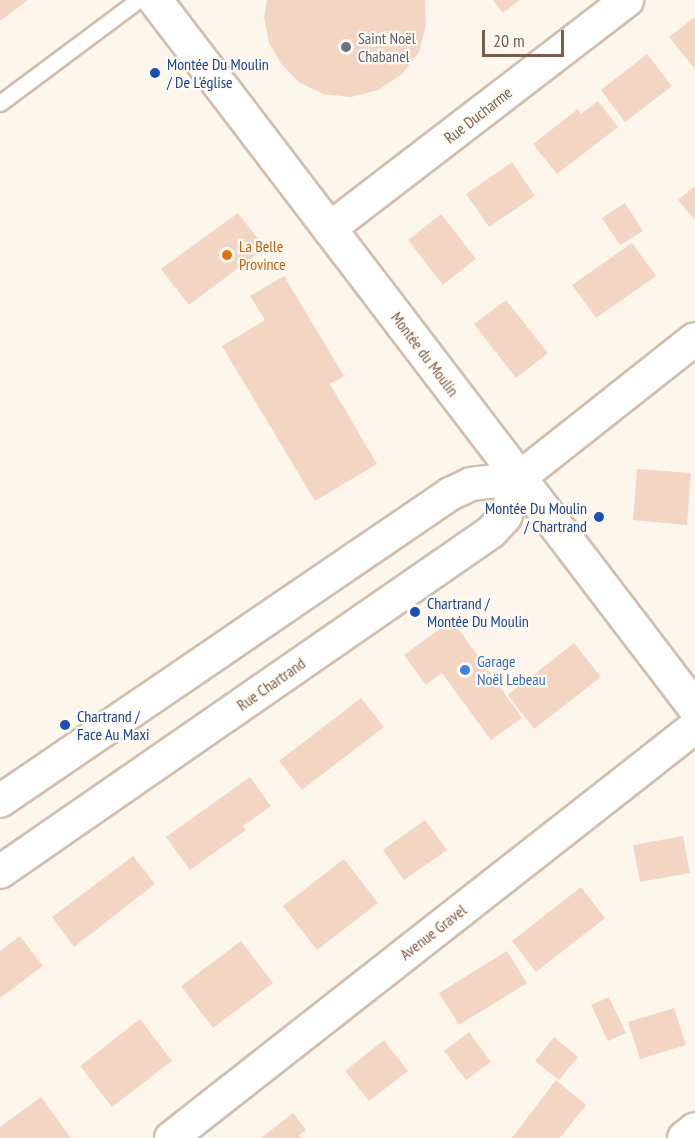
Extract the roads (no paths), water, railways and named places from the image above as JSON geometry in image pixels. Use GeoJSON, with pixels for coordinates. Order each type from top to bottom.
{"type":"FeatureCollection","features":[{"type":"Feature","properties":{"kind":"street","name":"Montée du Moulin"},"geometry":{"type":"LineString","coordinates":[[155,0],[695,708]]}},
{"type":"Feature","properties":{"kind":"street","name":"Rue Ducharme"},"geometry":{"type":"LineString","coordinates":[[329,229],[627,0]]}},
{"type":"Feature","properties":{"kind":"street"},"geometry":{"type":"LineString","coordinates":[[0,801],[450,494],[471,484],[519,478],[695,339]]}},
{"type":"Feature","properties":{"kind":"street","name":"Rue Chartrand"},"geometry":{"type":"LineString","coordinates":[[0,872],[490,532],[504,517],[519,478]]}},
{"type":"Feature","properties":{"kind":"street","name":"Avenue Gravel"},"geometry":{"type":"LineString","coordinates":[[171,1138],[695,727]]}},
{"type":"Feature","properties":{"kind":"street"},"geometry":{"type":"LineString","coordinates":[[684,1138],[695,1130]]}},
{"type":"Feature","properties":{"kind":"lane"},"geometry":{"type":"LineString","coordinates":[[0,103],[138,0]]}},
{"type":"Feature","properties":{"kind":"place","name":"Saint Noël Chabanel"},"geometry":{"type":"Point","coordinates":[346,47]}},
{"type":"Feature","properties":{"kind":"place","name":"Montée Du Moulin / De L'église"},"geometry":{"type":"Point","coordinates":[155,73]}},
{"type":"Feature","properties":{"kind":"place","name":"La Belle Province"},"geometry":{"type":"Point","coordinates":[227,255]}},
{"type":"Feature","properties":{"kind":"place","name":"Montée Du Moulin / Chartrand"},"geometry":{"type":"Point","coordinates":[599,517]}},
{"type":"Feature","properties":{"kind":"place","name":"Chartrand / Montée Du Moulin"},"geometry":{"type":"Point","coordinates":[415,612]}},
{"type":"Feature","properties":{"kind":"place","name":"Garage Noël Lebeau"},"geometry":{"type":"Point","coordinates":[465,670]}},
{"type":"Feature","properties":{"kind":"place","name":"Chartrand / Face Au Maxi"},"geometry":{"type":"Point","coordinates":[65,725]}}]}
